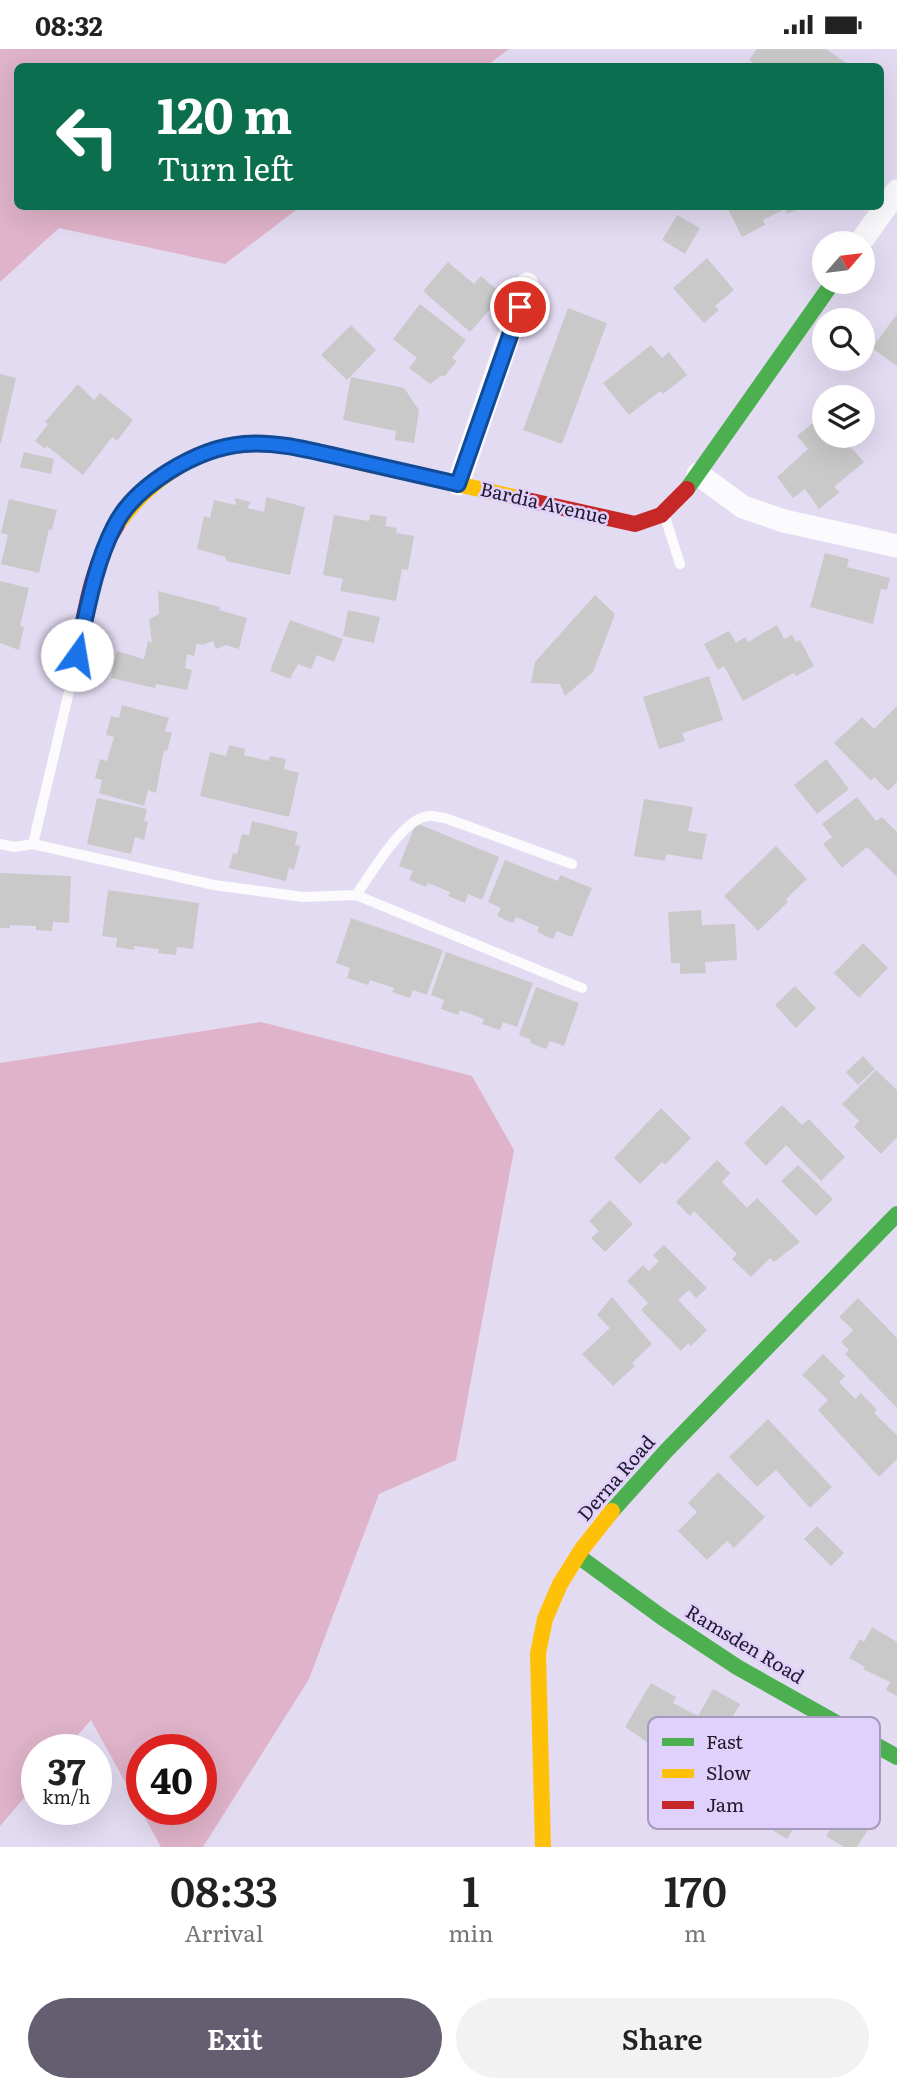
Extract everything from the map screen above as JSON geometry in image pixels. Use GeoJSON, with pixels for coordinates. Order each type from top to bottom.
{"type":"FeatureCollection","features":[{"type":"Feature","properties":{"kind":"street"},"geometry":{"type":"LineString","coordinates":[[884,209],[897,191]]}},
{"type":"Feature","properties":{"kind":"street"},"geometry":{"type":"LineString","coordinates":[[869,231],[883,210]]}},
{"type":"Feature","properties":{"kind":"street"},"geometry":{"type":"LineString","coordinates":[[458,484],[527,284]]}},
{"type":"Feature","properties":{"kind":"street"},"geometry":{"type":"LineString","coordinates":[[664,514],[682,497],[825,294]]}},
{"type":"Feature","properties":{"kind":"street","name":"Bardia Avenue"},"geometry":{"type":"LineString","coordinates":[[72,678],[99,562],[114,526],[131,502],[162,476],[204,454],[243,444],[291,447],[635,524],[650,522],[664,514]]}},
{"type":"Feature","properties":{"kind":"street"},"geometry":{"type":"LineString","coordinates":[[698,474],[743,507],[783,521],[897,546]]}},
{"type":"Feature","properties":{"kind":"street","name":"Derna Road"},"geometry":{"type":"LineString","coordinates":[[543,1847],[539,1631],[548,1607],[578,1556],[614,1508],[809,1302],[897,1214]]}},
{"type":"Feature","properties":{"kind":"street","name":"Ramsden Road"},"geometry":{"type":"LineString","coordinates":[[578,1556],[663,1618],[737,1667],[826,1717]]}},
{"type":"Feature","properties":{"kind":"street","name":"Ramsden Road"},"geometry":{"type":"LineString","coordinates":[[880,1747],[897,1757]]}},
{"type":"Feature","properties":{"kind":"lane"},"geometry":{"type":"LineString","coordinates":[[664,514],[680,564]]}},
{"type":"Feature","properties":{"kind":"lane"},"geometry":{"type":"LineString","coordinates":[[33,843],[72,678]]}},
{"type":"Feature","properties":{"kind":"lane"},"geometry":{"type":"LineString","coordinates":[[356,895],[400,834],[418,819],[428,815],[445,818],[572,864]]}},
{"type":"Feature","properties":{"kind":"lane"},"geometry":{"type":"LineString","coordinates":[[0,844],[15,847],[33,843],[214,885],[303,897],[356,895],[582,988]]}},
{"type":"Feature","properties":{"kind":"shaded area"},"geometry":{"type":"Polygon","coordinates":[[[0,49],[509,49],[490,63],[14,63],[14,210],[296,210],[225,264],[59,228],[0,282],[0,49]]]}},
{"type":"Feature","properties":{"kind":"shaded area"},"geometry":{"type":"Polygon","coordinates":[[[261,1022],[472,1076],[514,1150],[456,1460],[379,1494],[309,1679],[217,1825],[217,1734],[126,1734],[126,1784],[112,1758],[112,1734],[99,1734],[91,1720],[79,1734],[21,1734],[21,1802],[0,1826],[0,1063],[261,1022]]]}},
{"type":"Feature","properties":{"kind":"shaded area"},"geometry":{"type":"Polygon","coordinates":[[[149,1825],[217,1825],[203,1847],[161,1847],[149,1825]]]}},
{"type":"Feature","properties":{"kind":"building"},"geometry":{"type":"Polygon","coordinates":[[[757,49],[826,49],[846,63],[753,63],[749,60],[757,49]]]}},
{"type":"Feature","properties":{"kind":"building"},"geometry":{"type":"Polygon","coordinates":[[[728,210],[783,210],[763,220],[765,225],[742,237],[728,210]]]}},
{"type":"Feature","properties":{"kind":"building"},"geometry":{"type":"Polygon","coordinates":[[[677,215],[700,228],[685,254],[662,240],[677,215]]]}},
{"type":"Feature","properties":{"kind":"building"},"geometry":{"type":"Polygon","coordinates":[[[707,258],[734,290],[715,306],[719,310],[704,323],[673,288],[707,258]]]}},
{"type":"Feature","properties":{"kind":"building"},"geometry":{"type":"Polygon","coordinates":[[[448,262],[474,284],[481,276],[503,295],[470,332],[423,291],[448,262]]]}},
{"type":"Feature","properties":{"kind":"building"},"geometry":{"type":"Polygon","coordinates":[[[420,304],[466,340],[452,358],[457,361],[444,377],[442,375],[430,384],[409,368],[417,358],[393,339],[420,304]]]}},
{"type":"Feature","properties":{"kind":"building"},"geometry":{"type":"Polygon","coordinates":[[[568,308],[607,323],[562,444],[523,430],[568,308]]]}},
{"type":"Feature","properties":{"kind":"building"},"geometry":{"type":"Polygon","coordinates":[[[897,314],[897,366],[875,350],[875,344],[897,314]]]}},
{"type":"Feature","properties":{"kind":"building"},"geometry":{"type":"Polygon","coordinates":[[[351,325],[376,350],[347,380],[321,355],[351,325]]]}},
{"type":"Feature","properties":{"kind":"building"},"geometry":{"type":"Polygon","coordinates":[[[651,345],[662,358],[669,352],[687,375],[663,394],[660,391],[629,415],[603,383],[651,345]]]}},
{"type":"Feature","properties":{"kind":"building"},"geometry":{"type":"Polygon","coordinates":[[[0,374],[16,378],[1,443],[0,443],[0,374]]]}},
{"type":"Feature","properties":{"kind":"building"},"geometry":{"type":"Polygon","coordinates":[[[351,377],[404,388],[419,410],[414,443],[395,440],[396,431],[343,420],[351,377]]]}},
{"type":"Feature","properties":{"kind":"building"},"geometry":{"type":"Polygon","coordinates":[[[78,384],[94,400],[100,393],[133,420],[117,441],[112,437],[83,475],[47,446],[45,449],[35,441],[48,424],[45,422],[78,384]]]}},
{"type":"Feature","properties":{"kind":"building"},"geometry":{"type":"Polygon","coordinates":[[[812,424],[812,448],[852,448],[864,462],[834,487],[840,492],[819,509],[805,489],[793,498],[777,477],[808,449],[797,436],[812,424]]]}},
{"type":"Feature","properties":{"kind":"building"},"geometry":{"type":"Polygon","coordinates":[[[24,452],[54,459],[51,474],[20,467],[24,452]]]}},
{"type":"Feature","properties":{"kind":"building"},"geometry":{"type":"Polygon","coordinates":[[[266,497],[305,507],[290,575],[226,561],[226,557],[197,549],[204,516],[210,518],[214,500],[236,505],[235,498],[251,502],[247,508],[264,512],[266,497]]]}},
{"type":"Feature","properties":{"kind":"building"},"geometry":{"type":"Polygon","coordinates":[[[9,499],[57,510],[52,530],[49,529],[39,573],[1,564],[8,535],[1,533],[9,499]]]}},
{"type":"Feature","properties":{"kind":"building"},"geometry":{"type":"Polygon","coordinates":[[[370,514],[387,517],[385,526],[397,528],[396,533],[414,536],[408,570],[402,569],[396,601],[340,591],[343,579],[323,575],[334,515],[369,521],[370,514]]]}},
{"type":"Feature","properties":{"kind":"building"},"geometry":{"type":"Polygon","coordinates":[[[825,553],[849,559],[847,567],[890,578],[887,590],[881,589],[873,624],[810,607],[825,553]]]}},
{"type":"Feature","properties":{"kind":"building"},"geometry":{"type":"Polygon","coordinates":[[[0,581],[29,588],[20,626],[24,627],[19,650],[0,643],[0,581]]]}},
{"type":"Feature","properties":{"kind":"building"},"geometry":{"type":"Polygon","coordinates":[[[158,591],[220,607],[219,610],[247,618],[239,649],[226,645],[216,649],[213,641],[202,645],[197,643],[194,656],[187,654],[185,668],[192,670],[187,690],[156,684],[155,688],[111,678],[117,651],[144,659],[148,641],[152,643],[149,619],[159,614],[158,591]]]}},
{"type":"Feature","properties":{"kind":"building"},"geometry":{"type":"Polygon","coordinates":[[[595,595],[615,614],[593,672],[565,696],[560,684],[531,683],[535,662],[595,595]]]}},
{"type":"Feature","properties":{"kind":"building"},"geometry":{"type":"Polygon","coordinates":[[[348,610],[380,617],[374,643],[343,636],[348,610]]]}},
{"type":"Feature","properties":{"kind":"building"},"geometry":{"type":"Polygon","coordinates":[[[290,620],[343,639],[334,662],[317,655],[311,669],[298,664],[290,679],[270,671],[290,620]]]}},
{"type":"Feature","properties":{"kind":"building"},"geometry":{"type":"Polygon","coordinates":[[[777,625],[784,639],[792,635],[796,642],[800,640],[814,666],[796,676],[794,673],[743,701],[724,666],[718,670],[704,644],[729,631],[736,643],[745,637],[748,642],[777,625]]]}},
{"type":"Feature","properties":{"kind":"building"},"geometry":{"type":"Polygon","coordinates":[[[709,676],[723,720],[682,733],[685,741],[659,749],[643,697],[709,676]]]}},
{"type":"Feature","properties":{"kind":"building"},"geometry":{"type":"Polygon","coordinates":[[[122,705],[169,718],[165,731],[172,733],[167,751],[164,750],[156,793],[148,790],[144,806],[99,793],[102,780],[95,778],[100,759],[107,761],[114,737],[106,735],[111,716],[119,718],[122,705]]]}},
{"type":"Feature","properties":{"kind":"building"},"geometry":{"type":"Polygon","coordinates":[[[897,706],[897,782],[888,791],[874,777],[871,781],[834,743],[862,717],[874,729],[897,706]]]}},
{"type":"Feature","properties":{"kind":"building"},"geometry":{"type":"Polygon","coordinates":[[[229,745],[245,749],[244,755],[268,761],[270,756],[286,759],[284,769],[299,773],[289,817],[200,796],[210,752],[226,756],[229,745]]]}},
{"type":"Feature","properties":{"kind":"building"},"geometry":{"type":"Polygon","coordinates":[[[826,759],[849,789],[817,814],[794,785],[826,759]]]}},
{"type":"Feature","properties":{"kind":"building"},"geometry":{"type":"Polygon","coordinates":[[[857,797],[876,821],[882,817],[897,832],[897,877],[867,847],[842,868],[823,844],[832,837],[822,824],[857,797]]]}},
{"type":"Feature","properties":{"kind":"building"},"geometry":{"type":"Polygon","coordinates":[[[97,798],[147,809],[144,821],[148,822],[144,840],[135,837],[131,854],[87,844],[97,798]]]}},
{"type":"Feature","properties":{"kind":"building"},"geometry":{"type":"Polygon","coordinates":[[[644,799],[693,807],[688,831],[707,834],[702,860],[666,854],[665,861],[634,856],[644,799]]]}},
{"type":"Feature","properties":{"kind":"building"},"geometry":{"type":"Polygon","coordinates":[[[252,821],[298,832],[295,845],[300,846],[294,870],[289,868],[286,881],[229,868],[233,853],[237,854],[242,834],[249,835],[252,821]]]}},
{"type":"Feature","properties":{"kind":"building"},"geometry":{"type":"Polygon","coordinates":[[[416,823],[499,857],[482,900],[468,894],[465,903],[448,896],[450,892],[428,883],[426,887],[409,880],[413,871],[399,866],[416,823]]]}},
{"type":"Feature","properties":{"kind":"building"},"geometry":{"type":"Polygon","coordinates":[[[776,846],[807,879],[758,931],[724,896],[776,846]]]}},
{"type":"Feature","properties":{"kind":"building"},"geometry":{"type":"Polygon","coordinates":[[[505,860],[558,881],[560,875],[592,888],[572,937],[557,931],[553,939],[537,932],[539,927],[516,917],[513,923],[497,916],[501,908],[488,902],[505,860]]]}},
{"type":"Feature","properties":{"kind":"building"},"geometry":{"type":"Polygon","coordinates":[[[0,873],[71,876],[69,923],[53,922],[52,931],[36,930],[36,926],[10,925],[10,928],[0,928],[0,873]]]}},
{"type":"Feature","properties":{"kind":"building"},"geometry":{"type":"Polygon","coordinates":[[[108,890],[199,903],[193,949],[177,947],[176,955],[158,953],[159,949],[134,946],[134,950],[116,947],[117,938],[102,936],[108,890]]]}},
{"type":"Feature","properties":{"kind":"building"},"geometry":{"type":"Polygon","coordinates":[[[701,910],[702,925],[735,924],[737,960],[705,962],[706,973],[680,974],[680,963],[671,963],[668,912],[701,910]]]}},
{"type":"Feature","properties":{"kind":"building"},"geometry":{"type":"Polygon","coordinates":[[[351,918],[443,950],[427,995],[413,990],[410,998],[392,992],[394,988],[370,980],[368,985],[347,978],[350,968],[336,963],[351,918]]]}},
{"type":"Feature","properties":{"kind":"building"},"geometry":{"type":"Polygon","coordinates":[[[863,943],[888,968],[859,998],[834,973],[863,943]]]}},
{"type":"Feature","properties":{"kind":"building"},"geometry":{"type":"Polygon","coordinates":[[[446,952],[533,983],[517,1027],[503,1022],[500,1030],[482,1024],[484,1019],[460,1010],[458,1015],[441,1009],[444,1000],[431,995],[446,952]]]}},
{"type":"Feature","properties":{"kind":"building"},"geometry":{"type":"Polygon","coordinates":[[[795,986],[816,1008],[796,1028],[775,1005],[795,986]]]}},
{"type":"Feature","properties":{"kind":"building"},"geometry":{"type":"Polygon","coordinates":[[[536,987],[579,1003],[564,1046],[550,1041],[546,1049],[519,1035],[536,987]]]}},
{"type":"Feature","properties":{"kind":"building"},"geometry":{"type":"Polygon","coordinates":[[[863,1056],[875,1069],[858,1085],[846,1072],[863,1056]]]}},
{"type":"Feature","properties":{"kind":"building"},"geometry":{"type":"Polygon","coordinates":[[[876,1070],[897,1090],[897,1137],[881,1154],[854,1127],[859,1121],[842,1104],[876,1070]]]}},
{"type":"Feature","properties":{"kind":"building"},"geometry":{"type":"Polygon","coordinates":[[[782,1105],[802,1125],[809,1119],[845,1157],[821,1181],[786,1145],[766,1166],[744,1143],[782,1105]]]}},
{"type":"Feature","properties":{"kind":"building"},"geometry":{"type":"Polygon","coordinates":[[[661,1108],[691,1138],[665,1165],[662,1162],[640,1184],[614,1158],[661,1108]]]}},
{"type":"Feature","properties":{"kind":"building"},"geometry":{"type":"Polygon","coordinates":[[[717,1160],[730,1173],[722,1182],[747,1208],[757,1198],[800,1242],[774,1262],[770,1258],[751,1277],[732,1259],[737,1254],[694,1211],[690,1216],[676,1202],[717,1160]]]}},
{"type":"Feature","properties":{"kind":"building"},"geometry":{"type":"Polygon","coordinates":[[[798,1165],[833,1199],[816,1216],[781,1181],[798,1165]]]}},
{"type":"Feature","properties":{"kind":"building"},"geometry":{"type":"Polygon","coordinates":[[[610,1200],[633,1224],[605,1252],[591,1238],[599,1231],[589,1221],[610,1200]]]}},
{"type":"Feature","properties":{"kind":"building"},"geometry":{"type":"Polygon","coordinates":[[[664,1245],[707,1288],[696,1298],[689,1290],[678,1300],[707,1330],[691,1346],[688,1343],[681,1351],[641,1310],[648,1303],[627,1281],[643,1265],[649,1271],[659,1261],[653,1255],[664,1245]]]}},
{"type":"Feature","properties":{"kind":"building"},"geometry":{"type":"Polygon","coordinates":[[[612,1297],[652,1344],[632,1363],[635,1366],[613,1386],[582,1354],[610,1328],[597,1315],[612,1297]]]}},
{"type":"Feature","properties":{"kind":"building"},"geometry":{"type":"Polygon","coordinates":[[[858,1298],[897,1338],[897,1408],[845,1354],[849,1350],[841,1342],[853,1330],[839,1317],[858,1298]]]}},
{"type":"Feature","properties":{"kind":"building"},"geometry":{"type":"Polygon","coordinates":[[[823,1354],[845,1376],[839,1382],[855,1399],[861,1393],[877,1410],[874,1413],[897,1435],[897,1459],[879,1477],[818,1410],[828,1400],[802,1375],[823,1354]]]}},
{"type":"Feature","properties":{"kind":"building"},"geometry":{"type":"Polygon","coordinates":[[[768,1419],[832,1487],[810,1508],[776,1470],[757,1487],[729,1457],[768,1419]]]}},
{"type":"Feature","properties":{"kind":"building"},"geometry":{"type":"Polygon","coordinates":[[[718,1472],[765,1517],[734,1548],[727,1541],[707,1560],[678,1531],[697,1512],[688,1503],[718,1472]]]}},
{"type":"Feature","properties":{"kind":"building"},"geometry":{"type":"Polygon","coordinates":[[[817,1526],[844,1553],[831,1566],[804,1539],[817,1526]]]}},
{"type":"Feature","properties":{"kind":"building"},"geometry":{"type":"Polygon","coordinates":[[[872,1627],[897,1642],[897,1696],[886,1690],[890,1682],[863,1669],[865,1667],[849,1658],[860,1639],[864,1642],[872,1627]]]}},
{"type":"Feature","properties":{"kind":"building"},"geometry":{"type":"Polygon","coordinates":[[[651,1683],[676,1697],[673,1703],[698,1716],[713,1689],[740,1704],[732,1717],[648,1717],[648,1743],[625,1727],[651,1683]]]}},
{"type":"Feature","properties":{"kind":"building"},"geometry":{"type":"Polygon","coordinates":[[[771,1829],[793,1829],[787,1839],[771,1829]]]}},
{"type":"Feature","properties":{"kind":"building"},"geometry":{"type":"Polygon","coordinates":[[[830,1829],[868,1829],[857,1847],[844,1847],[826,1836],[830,1829]]]}},
{"type":"Feature","properties":{"kind":"traffic: fast"},"geometry":{"type":"LineString","coordinates":[[687,489],[825,294]]}},
{"type":"Feature","properties":{"kind":"traffic: fast"},"geometry":{"type":"LineString","coordinates":[[612,1511],[666,1451],[897,1214]]}},
{"type":"Feature","properties":{"kind":"traffic: fast"},"geometry":{"type":"LineString","coordinates":[[578,1556],[663,1618],[737,1667],[826,1717]]}},
{"type":"Feature","properties":{"kind":"traffic: fast"},"geometry":{"type":"LineString","coordinates":[[880,1747],[897,1757]]}},
{"type":"Feature","properties":{"kind":"traffic: slow"},"geometry":{"type":"LineString","coordinates":[[117,525],[142,495],[174,469],[210,452],[249,444],[310,450],[527,500]]}},
{"type":"Feature","properties":{"kind":"traffic: slow"},"geometry":{"type":"LineString","coordinates":[[543,1847],[538,1653],[545,1619],[560,1584],[582,1549],[612,1511]]}},
{"type":"Feature","properties":{"kind":"traffic: jam"},"geometry":{"type":"LineString","coordinates":[[527,500],[635,524],[661,515],[687,489]]}},
{"type":"Feature","properties":{"kind":"traffic: jam"},"geometry":{"type":"LineString","coordinates":[[72,678],[93,580],[99,560],[117,525]]}},
{"type":"Feature","properties":{"kind":"route"},"geometry":{"type":"LineString","coordinates":[[77,655],[99,562],[114,526],[131,502],[162,476],[204,454],[243,444],[291,447],[458,484],[520,307]]}}]}
